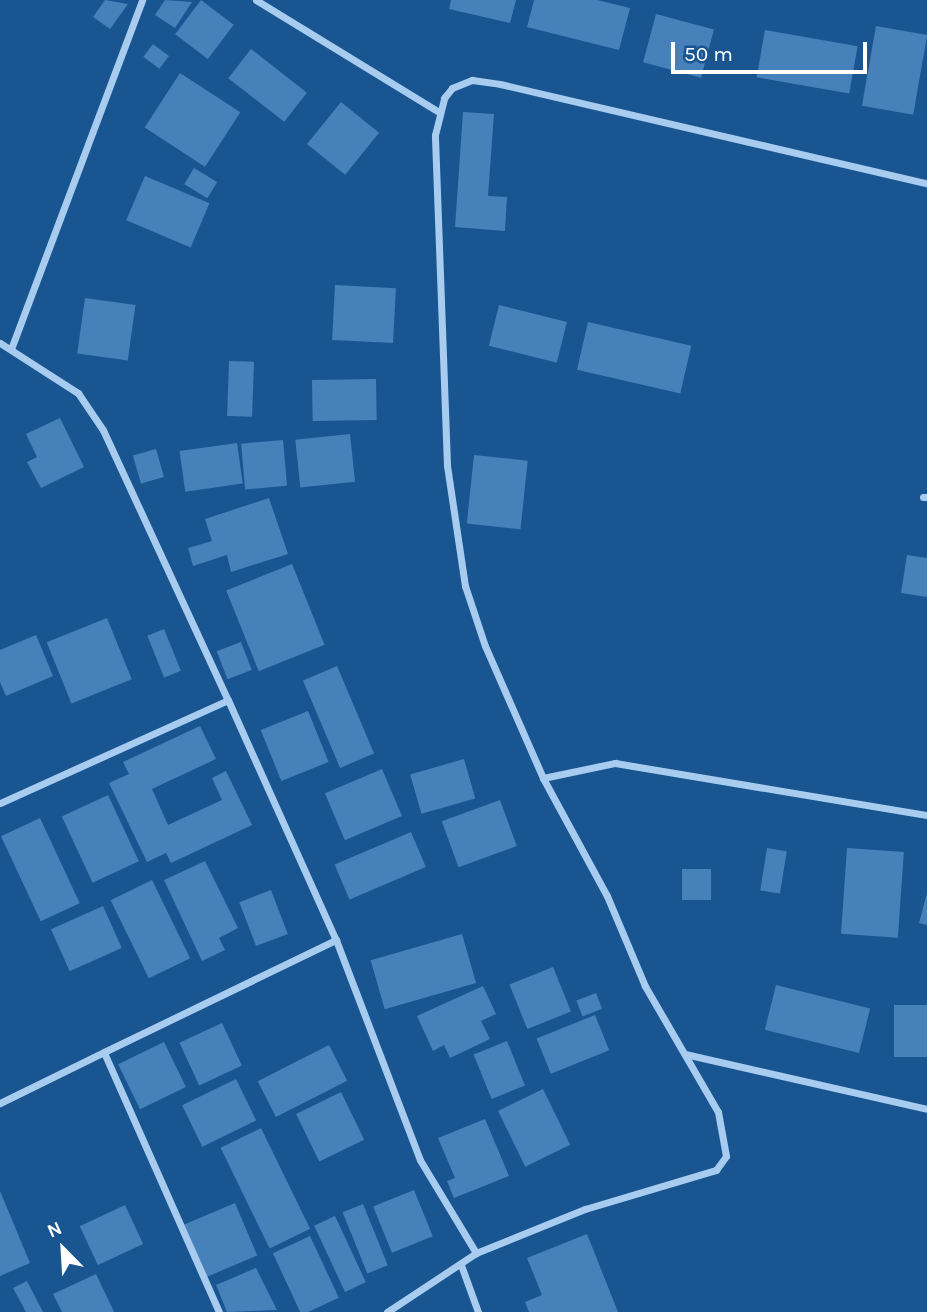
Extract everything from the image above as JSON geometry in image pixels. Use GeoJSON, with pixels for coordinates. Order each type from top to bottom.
{"type":"FeatureCollection","features":[{"type":"Feature","properties":{"kind":"street"},"geometry":{"type":"LineString","coordinates":[[11,349],[142,0]]}},
{"type":"Feature","properties":{"kind":"street"},"geometry":{"type":"LineString","coordinates":[[256,0],[439,111]]}},
{"type":"Feature","properties":{"kind":"street"},"geometry":{"type":"LineString","coordinates":[[387,1312],[476,1253],[585,1209],[716,1170],[726,1156],[726,1138],[718,1112],[645,986],[607,897],[543,778],[485,646],[465,586],[447,465],[435,135],[439,111],[452,88],[472,80],[500,84],[927,183]]}},
{"type":"Feature","properties":{"kind":"street"},"geometry":{"type":"LineString","coordinates":[[0,342],[78,393],[103,430],[336,940],[420,1160],[476,1253]]}},
{"type":"Feature","properties":{"kind":"street"},"geometry":{"type":"LineString","coordinates":[[0,803],[228,700]]}},
{"type":"Feature","properties":{"kind":"street"},"geometry":{"type":"LineString","coordinates":[[543,778],[615,763],[927,815]]}},
{"type":"Feature","properties":{"kind":"street"},"geometry":{"type":"LineString","coordinates":[[0,1103],[336,940]]}},
{"type":"Feature","properties":{"kind":"street"},"geometry":{"type":"LineString","coordinates":[[104,1052],[219,1312]]}},
{"type":"Feature","properties":{"kind":"street"},"geometry":{"type":"LineString","coordinates":[[685,1054],[927,1109]]}},
{"type":"Feature","properties":{"kind":"street"},"geometry":{"type":"LineString","coordinates":[[461,1265],[478,1312]]}},
{"type":"Feature","properties":{"kind":"building"},"geometry":{"type":"Polygon","coordinates":[[[105,0],[128,4],[110,29],[93,17],[105,0]]]}},
{"type":"Feature","properties":{"kind":"building"},"geometry":{"type":"Polygon","coordinates":[[[165,0],[192,2],[175,28],[155,15],[165,0]]]}},
{"type":"Feature","properties":{"kind":"building"},"geometry":{"type":"Polygon","coordinates":[[[201,0],[234,25],[208,59],[175,34],[201,0]]]}},
{"type":"Feature","properties":{"kind":"building"},"geometry":{"type":"Polygon","coordinates":[[[451,0],[516,0],[510,23],[449,9],[451,0]]]}},
{"type":"Feature","properties":{"kind":"building"},"geometry":{"type":"Polygon","coordinates":[[[534,0],[597,0],[630,8],[619,50],[527,27],[534,0]]]}},
{"type":"Feature","properties":{"kind":"building"},"geometry":{"type":"Polygon","coordinates":[[[656,14],[714,30],[701,78],[643,62],[656,14]]]}},
{"type":"Feature","properties":{"kind":"building"},"geometry":{"type":"Polygon","coordinates":[[[876,26],[927,35],[913,115],[862,106],[876,26]]]}},
{"type":"Feature","properties":{"kind":"building"},"geometry":{"type":"Polygon","coordinates":[[[765,30],[858,46],[849,94],[757,77],[765,30]]]}},
{"type":"Feature","properties":{"kind":"building"},"geometry":{"type":"Polygon","coordinates":[[[153,44],[169,56],[159,69],[143,57],[153,44]]]}},
{"type":"Feature","properties":{"kind":"building"},"geometry":{"type":"Polygon","coordinates":[[[251,49],[307,93],[284,122],[228,78],[251,49]]]}},
{"type":"Feature","properties":{"kind":"building"},"geometry":{"type":"Polygon","coordinates":[[[180,73],[240,112],[205,167],[145,128],[180,73]]]}},
{"type":"Feature","properties":{"kind":"building"},"geometry":{"type":"Polygon","coordinates":[[[341,102],[379,133],[345,175],[307,144],[341,102]]]}},
{"type":"Feature","properties":{"kind":"building"},"geometry":{"type":"Polygon","coordinates":[[[463,112],[494,114],[488,196],[507,197],[505,231],[455,227],[463,112]]]}},
{"type":"Feature","properties":{"kind":"building"},"geometry":{"type":"Polygon","coordinates":[[[194,168],[217,182],[207,198],[184,184],[194,168]]]}},
{"type":"Feature","properties":{"kind":"building"},"geometry":{"type":"Polygon","coordinates":[[[145,176],[209,203],[191,248],[126,220],[145,176]]]}},
{"type":"Feature","properties":{"kind":"building"},"geometry":{"type":"Polygon","coordinates":[[[335,285],[396,288],[393,343],[332,340],[335,285]]]}},
{"type":"Feature","properties":{"kind":"building"},"geometry":{"type":"Polygon","coordinates":[[[85,298],[136,305],[128,361],[77,353],[85,298]]]}},
{"type":"Feature","properties":{"kind":"building"},"geometry":{"type":"Polygon","coordinates":[[[499,305],[567,322],[557,363],[489,346],[499,305]]]}},
{"type":"Feature","properties":{"kind":"building"},"geometry":{"type":"Polygon","coordinates":[[[588,322],[691,346],[680,394],[577,370],[588,322]]]}},
{"type":"Feature","properties":{"kind":"building"},"geometry":{"type":"Polygon","coordinates":[[[229,361],[254,362],[252,417],[227,416],[229,361]]]}},
{"type":"Feature","properties":{"kind":"building"},"geometry":{"type":"Polygon","coordinates":[[[376,379],[377,420],[313,421],[312,380],[376,379]]]}},
{"type":"Feature","properties":{"kind":"building"},"geometry":{"type":"Polygon","coordinates":[[[60,418],[84,467],[41,488],[27,462],[37,457],[26,434],[60,418]]]}},
{"type":"Feature","properties":{"kind":"building"},"geometry":{"type":"Polygon","coordinates":[[[350,434],[355,482],[300,487],[295,440],[350,434]]]}},
{"type":"Feature","properties":{"kind":"building"},"geometry":{"type":"Polygon","coordinates":[[[283,440],[287,486],[245,489],[241,444],[283,440]]]}},
{"type":"Feature","properties":{"kind":"building"},"geometry":{"type":"Polygon","coordinates":[[[237,443],[243,484],[185,492],[180,451],[237,443]]]}},
{"type":"Feature","properties":{"kind":"building"},"geometry":{"type":"Polygon","coordinates":[[[156,449],[164,477],[141,483],[133,456],[156,449]]]}},
{"type":"Feature","properties":{"kind":"building"},"geometry":{"type":"Polygon","coordinates":[[[474,455],[528,461],[520,529],[467,524],[474,455]]]}},
{"type":"Feature","properties":{"kind":"building"},"geometry":{"type":"Polygon","coordinates":[[[269,498],[288,554],[231,572],[227,555],[193,566],[188,548],[212,541],[205,519],[269,498]]]}},
{"type":"Feature","properties":{"kind":"building"},"geometry":{"type":"Polygon","coordinates":[[[907,555],[927,558],[927,597],[901,593],[907,555]]]}},
{"type":"Feature","properties":{"kind":"building"},"geometry":{"type":"Polygon","coordinates":[[[292,564],[325,645],[259,671],[226,591],[292,564]]]}},
{"type":"Feature","properties":{"kind":"building"},"geometry":{"type":"Polygon","coordinates":[[[107,618],[132,679],[71,704],[47,642],[107,618]]]}},
{"type":"Feature","properties":{"kind":"building"},"geometry":{"type":"Polygon","coordinates":[[[164,629],[181,671],[164,677],[147,636],[164,629]]]}},
{"type":"Feature","properties":{"kind":"building"},"geometry":{"type":"Polygon","coordinates":[[[36,635],[53,676],[6,696],[0,682],[0,650],[36,635]]]}},
{"type":"Feature","properties":{"kind":"building"},"geometry":{"type":"Polygon","coordinates":[[[241,642],[252,670],[227,679],[217,651],[241,642]]]}},
{"type":"Feature","properties":{"kind":"building"},"geometry":{"type":"Polygon","coordinates":[[[337,666],[374,753],[340,768],[303,680],[337,666]]]}},
{"type":"Feature","properties":{"kind":"building"},"geometry":{"type":"Polygon","coordinates":[[[308,711],[329,762],[281,781],[261,730],[308,711]]]}},
{"type":"Feature","properties":{"kind":"building"},"geometry":{"type":"Polygon","coordinates":[[[200,726],[216,759],[152,789],[168,825],[222,800],[212,778],[226,771],[252,825],[171,863],[166,853],[147,862],[109,783],[129,774],[123,762],[200,726]]]}},
{"type":"Feature","properties":{"kind":"building"},"geometry":{"type":"Polygon","coordinates":[[[464,759],[475,798],[421,814],[410,774],[464,759]]]}},
{"type":"Feature","properties":{"kind":"building"},"geometry":{"type":"Polygon","coordinates":[[[382,769],[402,816],[345,840],[325,793],[382,769]]]}},
{"type":"Feature","properties":{"kind":"building"},"geometry":{"type":"Polygon","coordinates":[[[108,795],[139,861],[93,883],[62,817],[108,795]]]}},
{"type":"Feature","properties":{"kind":"building"},"geometry":{"type":"Polygon","coordinates":[[[500,800],[517,846],[458,867],[442,821],[500,800]]]}},
{"type":"Feature","properties":{"kind":"building"},"geometry":{"type":"Polygon","coordinates":[[[40,818],[80,903],[41,921],[1,836],[40,818]]]}},
{"type":"Feature","properties":{"kind":"building"},"geometry":{"type":"Polygon","coordinates":[[[411,832],[426,867],[349,899],[335,864],[411,832]]]}},
{"type":"Feature","properties":{"kind":"building"},"geometry":{"type":"Polygon","coordinates":[[[767,848],[787,851],[780,894],[760,890],[767,848]]]}},
{"type":"Feature","properties":{"kind":"building"},"geometry":{"type":"Polygon","coordinates":[[[847,848],[904,852],[898,938],[841,934],[847,848]]]}},
{"type":"Feature","properties":{"kind":"building"},"geometry":{"type":"Polygon","coordinates":[[[205,861],[238,928],[219,938],[225,950],[202,961],[164,880],[205,861]]]}},
{"type":"Feature","properties":{"kind":"building"},"geometry":{"type":"Polygon","coordinates":[[[682,869],[711,869],[711,900],[682,900],[682,869]]]}},
{"type":"Feature","properties":{"kind":"building"},"geometry":{"type":"Polygon","coordinates":[[[152,880],[190,958],[149,978],[111,900],[152,880]]]}},
{"type":"Feature","properties":{"kind":"building"},"geometry":{"type":"Polygon","coordinates":[[[271,890],[288,934],[256,946],[239,902],[271,890]]]}},
{"type":"Feature","properties":{"kind":"building"},"geometry":{"type":"Polygon","coordinates":[[[927,893],[927,925],[919,923],[927,893]]]}},
{"type":"Feature","properties":{"kind":"building"},"geometry":{"type":"Polygon","coordinates":[[[103,906],[122,948],[70,971],[51,929],[103,906]]]}},
{"type":"Feature","properties":{"kind":"building"},"geometry":{"type":"Polygon","coordinates":[[[462,934],[476,983],[385,1009],[371,960],[462,934]]]}},
{"type":"Feature","properties":{"kind":"building"},"geometry":{"type":"Polygon","coordinates":[[[553,967],[571,1012],[527,1029],[509,985],[553,967]]]}},
{"type":"Feature","properties":{"kind":"building"},"geometry":{"type":"Polygon","coordinates":[[[776,985],[870,1008],[859,1053],[765,1030],[776,985]]]}},
{"type":"Feature","properties":{"kind":"building"},"geometry":{"type":"Polygon","coordinates":[[[483,986],[496,1014],[481,1021],[490,1039],[450,1058],[444,1045],[433,1051],[417,1016],[483,986]]]}},
{"type":"Feature","properties":{"kind":"building"},"geometry":{"type":"Polygon","coordinates":[[[596,993],[602,1009],[582,1016],[576,1001],[596,993]]]}},
{"type":"Feature","properties":{"kind":"building"},"geometry":{"type":"Polygon","coordinates":[[[894,1005],[927,1005],[927,1057],[894,1057],[894,1005]]]}},
{"type":"Feature","properties":{"kind":"building"},"geometry":{"type":"Polygon","coordinates":[[[595,1015],[609,1050],[551,1074],[537,1039],[595,1015]]]}},
{"type":"Feature","properties":{"kind":"building"},"geometry":{"type":"Polygon","coordinates":[[[222,1023],[242,1066],[199,1085],[179,1043],[222,1023]]]}},
{"type":"Feature","properties":{"kind":"building"},"geometry":{"type":"Polygon","coordinates":[[[507,1041],[525,1086],[492,1099],[474,1054],[507,1041]]]}},
{"type":"Feature","properties":{"kind":"building"},"geometry":{"type":"Polygon","coordinates":[[[164,1042],[186,1087],[140,1109],[118,1064],[164,1042]]]}},
{"type":"Feature","properties":{"kind":"building"},"geometry":{"type":"Polygon","coordinates":[[[329,1045],[347,1081],[276,1117],[258,1081],[329,1045]]]}},
{"type":"Feature","properties":{"kind":"building"},"geometry":{"type":"Polygon","coordinates":[[[236,1079],[256,1120],[202,1147],[182,1105],[236,1079]]]}},
{"type":"Feature","properties":{"kind":"building"},"geometry":{"type":"Polygon","coordinates":[[[543,1089],[570,1145],[525,1167],[498,1111],[543,1089]]]}},
{"type":"Feature","properties":{"kind":"building"},"geometry":{"type":"Polygon","coordinates":[[[341,1092],[364,1140],[319,1162],[296,1114],[341,1092]]]}},
{"type":"Feature","properties":{"kind":"building"},"geometry":{"type":"Polygon","coordinates":[[[485,1119],[509,1176],[454,1198],[447,1181],[455,1178],[438,1138],[485,1119]]]}},
{"type":"Feature","properties":{"kind":"building"},"geometry":{"type":"Polygon","coordinates":[[[261,1128],[310,1229],[270,1248],[221,1148],[261,1128]]]}},
{"type":"Feature","properties":{"kind":"building"},"geometry":{"type":"Polygon","coordinates":[[[414,1190],[433,1236],[392,1253],[373,1206],[414,1190]]]}},
{"type":"Feature","properties":{"kind":"building"},"geometry":{"type":"Polygon","coordinates":[[[0,1191],[30,1263],[0,1276],[0,1191]]]}},
{"type":"Feature","properties":{"kind":"building"},"geometry":{"type":"Polygon","coordinates":[[[235,1203],[257,1255],[207,1277],[184,1224],[235,1203]]]}},
{"type":"Feature","properties":{"kind":"building"},"geometry":{"type":"Polygon","coordinates":[[[363,1204],[388,1265],[367,1273],[343,1212],[363,1204]]]}},
{"type":"Feature","properties":{"kind":"building"},"geometry":{"type":"Polygon","coordinates":[[[125,1205],[143,1244],[98,1265],[80,1226],[125,1205]]]}},
{"type":"Feature","properties":{"kind":"building"},"geometry":{"type":"Polygon","coordinates":[[[335,1216],[366,1282],[345,1292],[314,1226],[335,1216]]]}},
{"type":"Feature","properties":{"kind":"building"},"geometry":{"type":"Polygon","coordinates":[[[587,1234],[618,1312],[529,1312],[525,1302],[542,1295],[527,1258],[587,1234]]]}},
{"type":"Feature","properties":{"kind":"building"},"geometry":{"type":"Polygon","coordinates":[[[310,1236],[339,1298],[308,1312],[300,1312],[273,1253],[310,1236]]]}},
{"type":"Feature","properties":{"kind":"building"},"geometry":{"type":"Polygon","coordinates":[[[256,1268],[277,1310],[227,1312],[216,1285],[256,1268]]]}},
{"type":"Feature","properties":{"kind":"building"},"geometry":{"type":"Polygon","coordinates":[[[96,1274],[114,1312],[62,1312],[53,1294],[96,1274]]]}},
{"type":"Feature","properties":{"kind":"building"},"geometry":{"type":"Polygon","coordinates":[[[27,1281],[43,1312],[26,1312],[13,1288],[27,1281]]]}}]}
